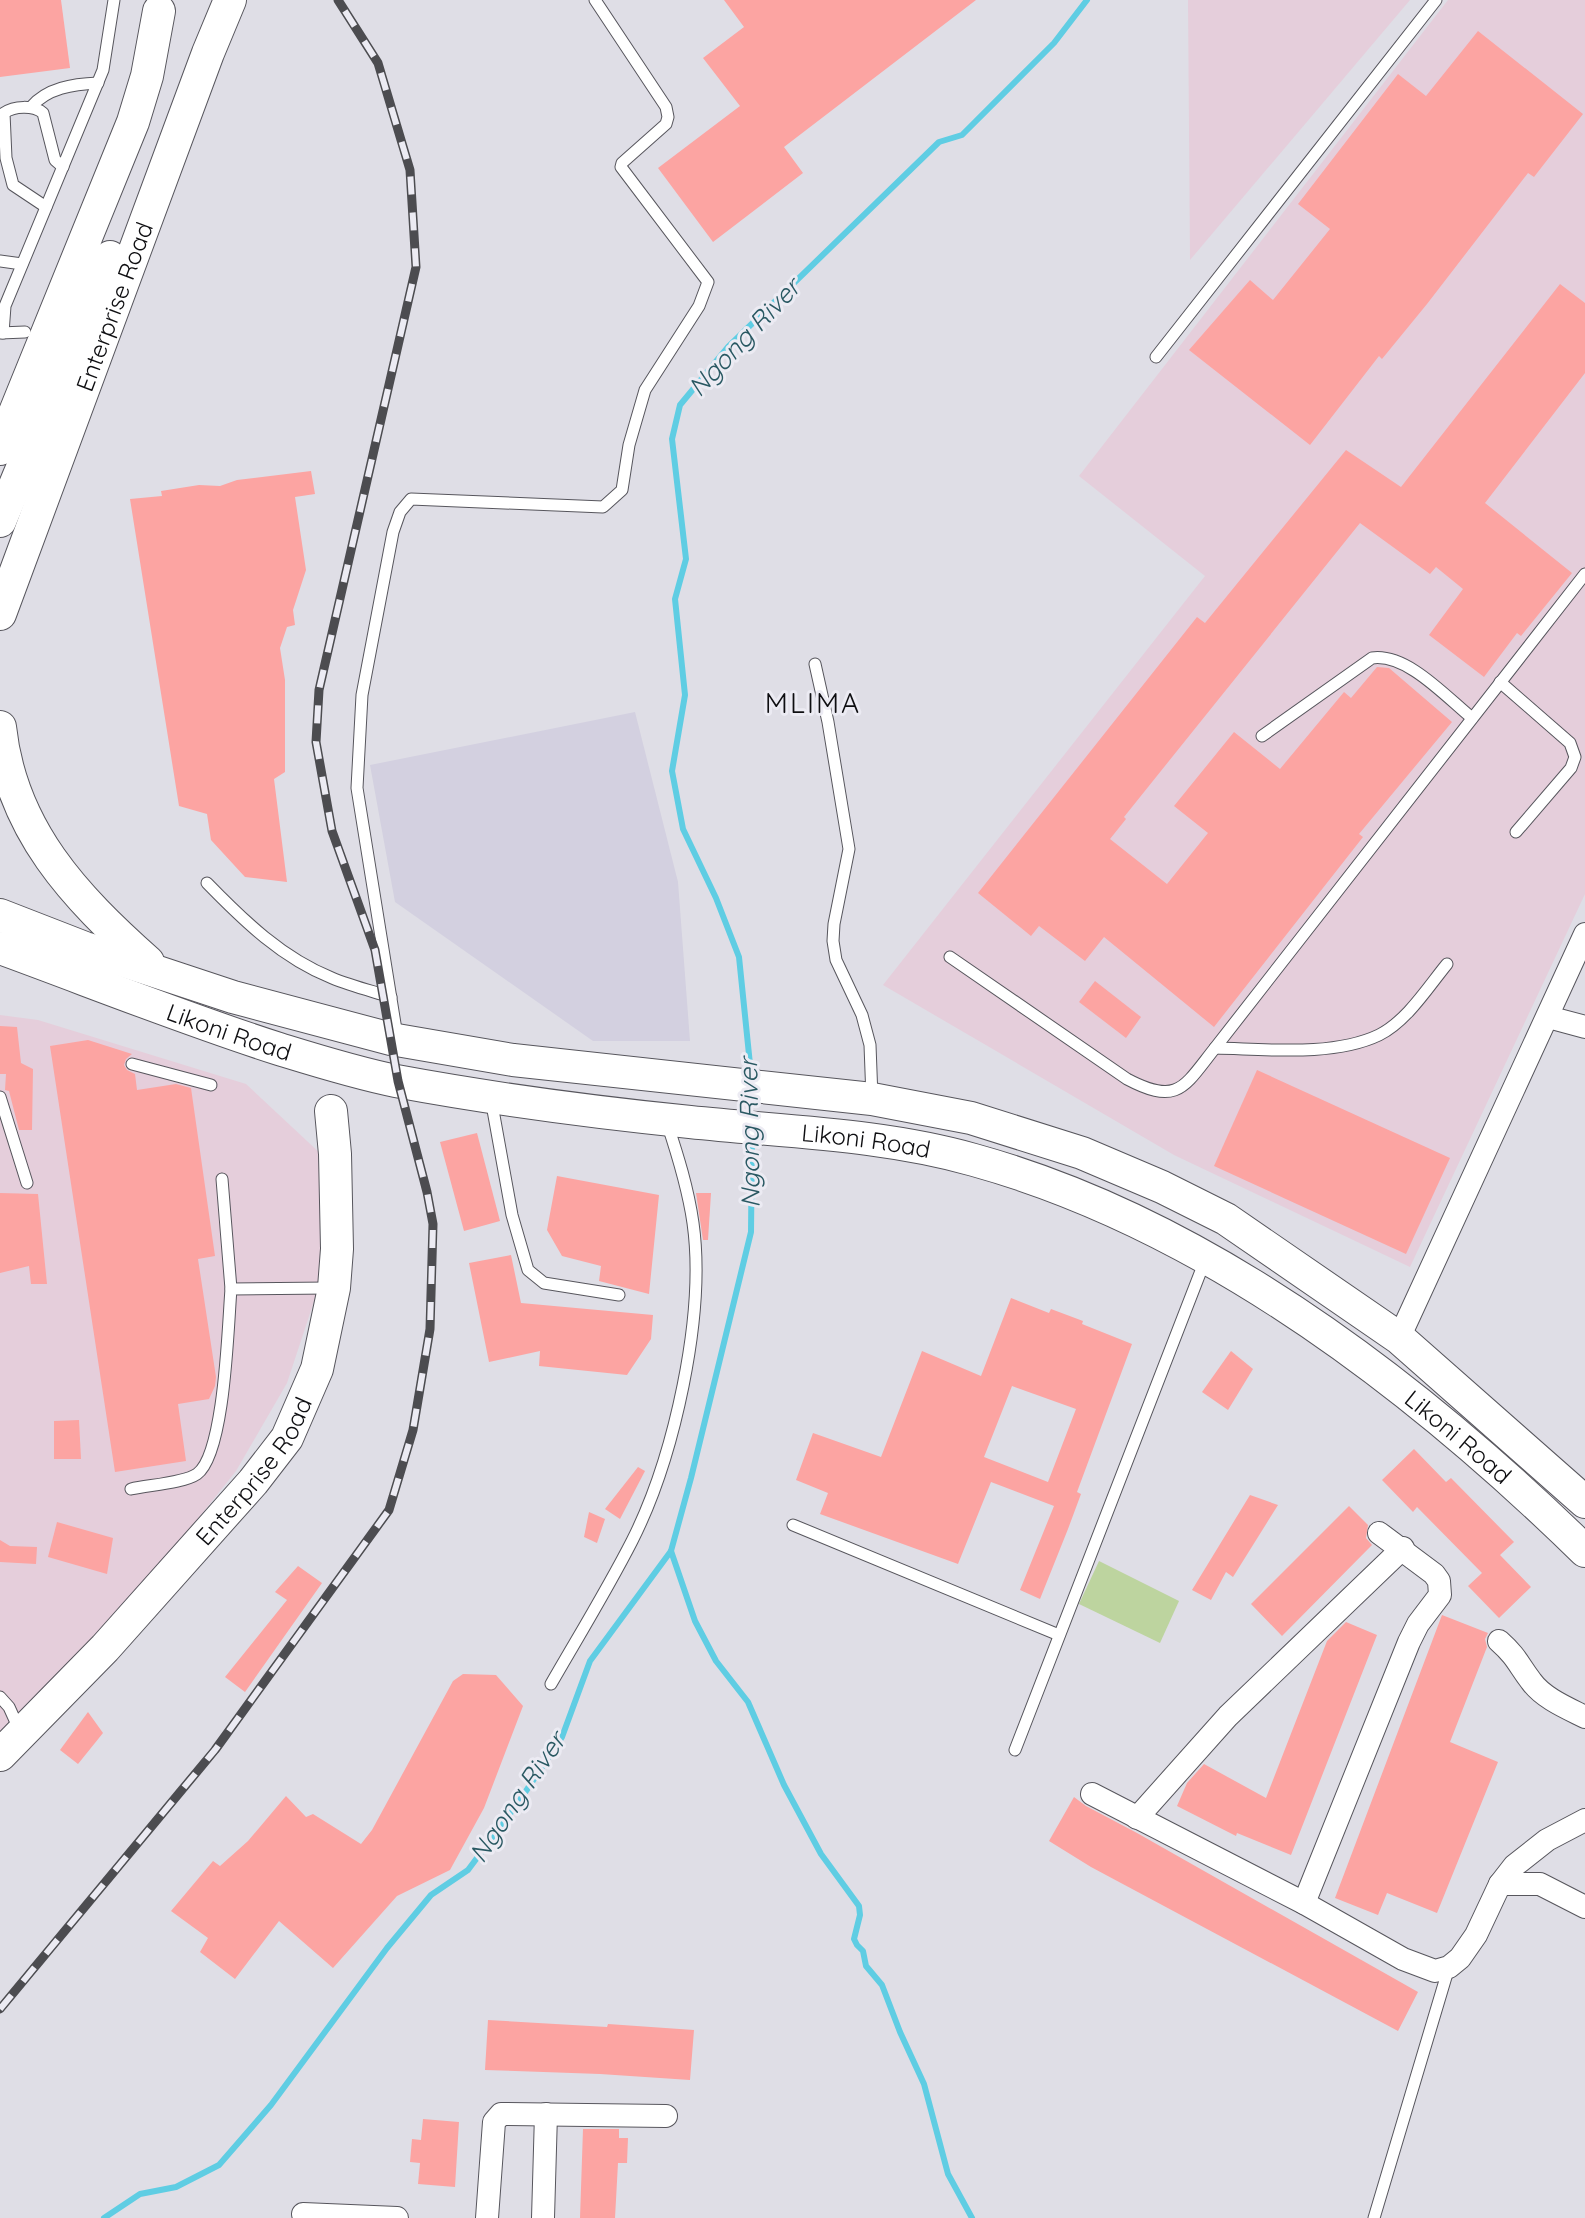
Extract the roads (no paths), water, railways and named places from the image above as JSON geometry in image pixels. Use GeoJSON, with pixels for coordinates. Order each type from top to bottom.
{"type":"FeatureCollection","features":[{"type":"Feature","properties":{"kind":"main road","name":"Enterprise Road"},"geometry":{"type":"LineString","coordinates":[[1,619],[230,0]]}},
{"type":"Feature","properties":{"kind":"main road"},"geometry":{"type":"LineString","coordinates":[[0,394],[9,333],[162,6]]}},
{"type":"Feature","properties":{"kind":"main road"},"geometry":{"type":"LineString","coordinates":[[0,449],[133,122],[147,76],[162,6]]}},
{"type":"Feature","properties":{"kind":"main road"},"geometry":{"type":"LineString","coordinates":[[0,521],[174,103],[208,53]]}},
{"type":"Feature","properties":{"kind":"main road"},"geometry":{"type":"LineString","coordinates":[[0,727],[11,783],[25,817],[46,854],[102,921],[160,972]]}},
{"type":"Feature","properties":{"kind":"main road","name":"Likoni Road"},"geometry":{"type":"LineString","coordinates":[[0,915],[85,948],[233,997],[384,1036],[513,1060],[872,1099],[971,1118],[1082,1153],[1162,1187],[1226,1219],[1399,1338],[1585,1502]]}},
{"type":"Feature","properties":{"kind":"main road","name":"Likoni Road"},"geometry":{"type":"LineString","coordinates":[[0,948],[237,1036],[355,1072],[491,1095],[679,1121],[893,1142],[974,1160],[1055,1187],[1146,1227],[1206,1258],[1310,1321],[1466,1444],[1585,1551]]}},
{"type":"Feature","properties":{"kind":"main road","name":"Enterprise Road"},"geometry":{"type":"LineString","coordinates":[[10,1744],[105,1648],[253,1482],[287,1438],[317,1369],[334,1288],[337,1249],[334,1129],[331,1111],[292,1012]]}},
{"type":"Feature","properties":{"kind":"main road"},"geometry":{"type":"LineString","coordinates":[[331,1111],[355,1072],[384,1036]]}},
{"type":"Feature","properties":{"kind":"street"},"geometry":{"type":"LineString","coordinates":[[1399,1338],[1585,934]]}},
{"type":"Feature","properties":{"kind":"street"},"geometry":{"type":"LineString","coordinates":[[1548,1017],[1585,1027]]}},
{"type":"Feature","properties":{"kind":"street"},"geometry":{"type":"LineString","coordinates":[[1304,1903],[1409,1642],[1440,1595],[1439,1581],[1434,1574],[1379,1533]]}},
{"type":"Feature","properties":{"kind":"street"},"geometry":{"type":"LineString","coordinates":[[1137,1818],[1228,1716],[1403,1548]]}},
{"type":"Feature","properties":{"kind":"street"},"geometry":{"type":"LineString","coordinates":[[1499,1641],[1515,1655],[1531,1682],[1559,1704],[1585,1717]]}},
{"type":"Feature","properties":{"kind":"street"},"geometry":{"type":"LineString","coordinates":[[1092,1794],[1304,1903],[1419,1967],[1435,1971],[1449,1967],[1460,1958],[1476,1935],[1500,1884],[1514,1866],[1564,1829],[1585,1820]]}},
{"type":"Feature","properties":{"kind":"street"},"geometry":{"type":"LineString","coordinates":[[1500,1884],[1540,1884],[1585,1907]]}},
{"type":"Feature","properties":{"kind":"street"},"geometry":{"type":"LineString","coordinates":[[487,2218],[494,2122],[497,2116],[506,2112],[666,2116]]}},
{"type":"Feature","properties":{"kind":"street"},"geometry":{"type":"LineString","coordinates":[[543,2218],[546,2114]]}},
{"type":"Feature","properties":{"kind":"street"},"geometry":{"type":"LineString","coordinates":[[303,2214],[397,2218]]}},
{"type":"Feature","properties":{"kind":"lane"},"geometry":{"type":"LineString","coordinates":[[9,333],[5,306],[98,83],[107,56],[114,0]]}},
{"type":"Feature","properties":{"kind":"lane"},"geometry":{"type":"LineString","coordinates":[[384,1036],[391,997],[357,788],[362,695],[393,532],[400,512],[411,499],[603,507],[622,490],[629,445],[645,390],[699,306],[708,282],[621,167],[666,124],[668,117],[666,107],[595,0]]}},
{"type":"Feature","properties":{"kind":"lane"},"geometry":{"type":"LineString","coordinates":[[1156,357],[1436,0]]}},
{"type":"Feature","properties":{"kind":"lane"},"geometry":{"type":"LineString","coordinates":[[31,107],[41,95],[75,84],[98,83]]}},
{"type":"Feature","properties":{"kind":"lane"},"geometry":{"type":"LineString","coordinates":[[46,207],[13,185],[6,158],[4,113],[31,107],[43,113],[55,160],[63,167]]}},
{"type":"Feature","properties":{"kind":"lane"},"geometry":{"type":"LineString","coordinates":[[0,261],[22,264]]}},
{"type":"Feature","properties":{"kind":"lane"},"geometry":{"type":"LineString","coordinates":[[950,957],[1103,1064],[1149,1091],[1171,1093],[1187,1083],[1215,1048],[1585,574]]}},
{"type":"Feature","properties":{"kind":"lane"},"geometry":{"type":"LineString","coordinates":[[1262,736],[1372,658],[1380,657],[1409,667],[1472,718]]}},
{"type":"Feature","properties":{"kind":"lane"},"geometry":{"type":"LineString","coordinates":[[815,664],[849,849],[833,941],[836,960],[862,1015],[870,1045],[872,1099]]}},
{"type":"Feature","properties":{"kind":"lane"},"geometry":{"type":"LineString","coordinates":[[1500,682],[1570,743],[1575,757],[1571,768],[1516,832]]}},
{"type":"Feature","properties":{"kind":"lane"},"geometry":{"type":"LineString","coordinates":[[207,883],[246,923],[294,959],[331,978],[391,997]]}},
{"type":"Feature","properties":{"kind":"lane"},"geometry":{"type":"LineString","coordinates":[[1215,1048],[1324,1049],[1380,1035],[1403,1016],[1447,964]]}},
{"type":"Feature","properties":{"kind":"lane"},"geometry":{"type":"LineString","coordinates":[[132,1064],[211,1085]]}},
{"type":"Feature","properties":{"kind":"lane"},"geometry":{"type":"LineString","coordinates":[[491,1095],[512,1215],[528,1270],[544,1283],[619,1295]]}},
{"type":"Feature","properties":{"kind":"lane"},"geometry":{"type":"LineString","coordinates":[[0,1097],[27,1183]]}},
{"type":"Feature","properties":{"kind":"lane"},"geometry":{"type":"LineString","coordinates":[[551,1684],[632,1540],[657,1483],[673,1429],[692,1331],[696,1265],[679,1121]]}},
{"type":"Feature","properties":{"kind":"lane"},"geometry":{"type":"LineString","coordinates":[[131,1489],[194,1476],[203,1468],[214,1446],[226,1360],[231,1289],[222,1179]]}},
{"type":"Feature","properties":{"kind":"lane"},"geometry":{"type":"LineString","coordinates":[[1015,1750],[1206,1258]]}},
{"type":"Feature","properties":{"kind":"lane"},"geometry":{"type":"LineString","coordinates":[[231,1289],[334,1288]]}},
{"type":"Feature","properties":{"kind":"lane"},"geometry":{"type":"LineString","coordinates":[[793,1525],[1059,1635]]}},
{"type":"Feature","properties":{"kind":"lane"},"geometry":{"type":"LineString","coordinates":[[0,1697],[9,1707],[10,1744]]}},
{"type":"Feature","properties":{"kind":"lane"},"geometry":{"type":"LineString","coordinates":[[1374,2218],[1449,1967]]}},
{"type":"Feature","properties":{"kind":"waterway","name":"Ngong River"},"geometry":{"type":"LineString","coordinates":[[751,1074],[739,957],[716,898],[683,829],[672,771],[685,695],[675,599],[686,559],[672,439],[680,405],[728,347],[939,142],[962,135],[1054,43],[1087,0]]}},
{"type":"Feature","properties":{"kind":"waterway","name":"Ngong River"},"geometry":{"type":"LineString","coordinates":[[104,2218],[140,2194],[176,2187],[219,2165],[271,2105],[387,1948],[431,1895],[468,1870],[562,1737],[590,1661],[671,1551],[751,1232],[752,1137]]}},
{"type":"Feature","properties":{"kind":"waterway"},"geometry":{"type":"LineString","coordinates":[[671,1551],[695,1621],[716,1661],[748,1702],[784,1785],[821,1854],[859,1906],[854,1939],[863,1951],[866,1966],[882,1985],[924,2084],[948,2174],[972,2218]]}},
{"type":"Feature","properties":{"kind":"railway"},"geometry":{"type":"LineString","coordinates":[[0,2009],[215,1750],[389,1510],[413,1430],[430,1329],[433,1224],[427,1192],[398,1081],[375,950],[332,831],[316,742],[319,690],[416,267],[410,170],[378,63],[338,0]]}},
{"type":"Feature","properties":{"kind":"district","name":"MLIMA"},"geometry":{"type":"Point","coordinates":[813,702]}}]}
